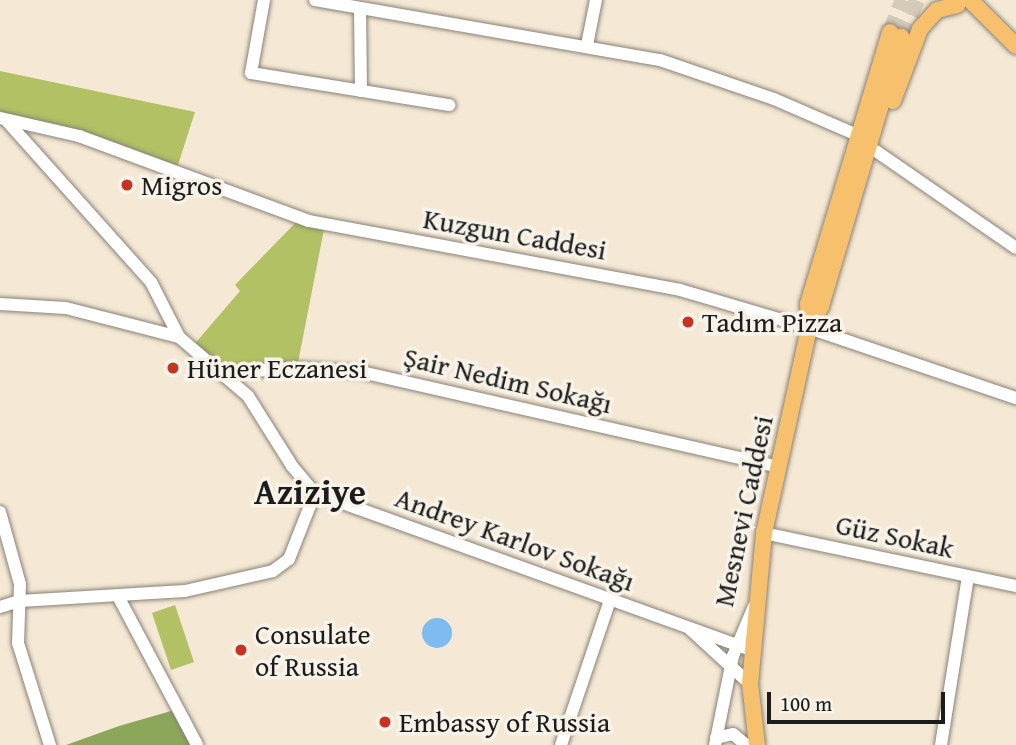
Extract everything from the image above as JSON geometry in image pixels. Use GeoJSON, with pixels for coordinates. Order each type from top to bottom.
{"type":"FeatureCollection","features":[{"type":"Feature","properties":{"kind":"main road"},"geometry":{"type":"LineString","coordinates":[[857,180],[876,151],[920,29],[937,10],[964,4],[1016,46]]}},
{"type":"Feature","properties":{"kind":"main road","name":"Mesnevi Caddesi"},"geometry":{"type":"LineString","coordinates":[[757,599],[764,533],[809,328],[808,304],[852,133],[896,35],[821,306],[809,328]]}},
{"type":"Feature","properties":{"kind":"main road"},"geometry":{"type":"LineString","coordinates":[[757,599],[750,684],[757,745]]}},
{"type":"Feature","properties":{"kind":"street"},"geometry":{"type":"LineString","coordinates":[[264,0],[251,73],[449,105]]}},
{"type":"Feature","properties":{"kind":"street"},"geometry":{"type":"LineString","coordinates":[[315,0],[587,45],[695,70],[852,133]]}},
{"type":"Feature","properties":{"kind":"street"},"geometry":{"type":"LineString","coordinates":[[587,45],[596,0]]}},
{"type":"Feature","properties":{"kind":"street"},"geometry":{"type":"LineString","coordinates":[[360,9],[361,91]]}},
{"type":"Feature","properties":{"kind":"street"},"geometry":{"type":"LineString","coordinates":[[0,607],[20,601],[119,598],[222,585],[272,571],[289,559],[315,492],[292,466],[260,412],[224,373],[179,337],[150,282],[3,119]]}},
{"type":"Feature","properties":{"kind":"street","name":"Kuzgun Caddesi"},"geometry":{"type":"LineString","coordinates":[[3,119],[79,136],[309,221],[680,290],[809,328],[1016,398]]}},
{"type":"Feature","properties":{"kind":"street"},"geometry":{"type":"LineString","coordinates":[[876,151],[1016,248]]}},
{"type":"Feature","properties":{"kind":"street"},"geometry":{"type":"LineString","coordinates":[[0,304],[66,307],[179,337]]}},
{"type":"Feature","properties":{"kind":"street","name":"Şair Nedim Sokağı"},"geometry":{"type":"LineString","coordinates":[[224,373],[297,368],[361,372],[778,467]]}},
{"type":"Feature","properties":{"kind":"street","name":"Andrey Karlov Sokağı"},"geometry":{"type":"LineString","coordinates":[[315,492],[753,651]]}},
{"type":"Feature","properties":{"kind":"street"},"geometry":{"type":"LineString","coordinates":[[0,512],[20,601],[18,643],[50,745]]}},
{"type":"Feature","properties":{"kind":"street","name":"Güz Sokak"},"geometry":{"type":"LineString","coordinates":[[764,533],[1016,586]]}},
{"type":"Feature","properties":{"kind":"street"},"geometry":{"type":"LineString","coordinates":[[941,745],[968,577]]}},
{"type":"Feature","properties":{"kind":"street"},"geometry":{"type":"LineString","coordinates":[[119,598],[197,745]]}},
{"type":"Feature","properties":{"kind":"street","name":"Mesnevi Caddesi"},"geometry":{"type":"LineString","coordinates":[[716,741],[730,668],[737,644],[757,599]]}},
{"type":"Feature","properties":{"kind":"street"},"geometry":{"type":"LineString","coordinates":[[561,745],[610,600]]}},
{"type":"Feature","properties":{"kind":"street","name":"Andrey Karlov Sokağı"},"geometry":{"type":"LineString","coordinates":[[690,629],[750,684]]}},
{"type":"Feature","properties":{"kind":"street"},"geometry":{"type":"LineString","coordinates":[[716,741],[733,734],[746,745]]}},
{"type":"Feature","properties":{"kind":"green space"},"geometry":{"type":"Polygon","coordinates":[[[0,71],[195,112],[176,171],[0,118],[0,71]]]}},
{"type":"Feature","properties":{"kind":"green space"},"geometry":{"type":"Polygon","coordinates":[[[300,218],[325,224],[297,368],[224,373],[192,347],[240,291],[235,285],[300,218]]]}},
{"type":"Feature","properties":{"kind":"green space"},"geometry":{"type":"Polygon","coordinates":[[[175,605],[194,662],[171,670],[152,613],[175,605]]]}},
{"type":"Feature","properties":{"kind":"green space"},"geometry":{"type":"Polygon","coordinates":[[[178,709],[197,745],[66,745],[119,726],[178,709]]]}},
{"type":"Feature","properties":{"kind":"water"},"geometry":{"type":"Polygon","coordinates":[[[437,618],[448,622],[452,633],[448,644],[437,648],[426,644],[422,633],[426,622],[437,618]]]}},
{"type":"Feature","properties":{"kind":"tunnel"},"geometry":{"type":"LineString","coordinates":[[890,32],[903,0]]}},
{"type":"Feature","properties":{"kind":"tunnel"},"geometry":{"type":"LineString","coordinates":[[901,37],[917,0]]}},
{"type":"Feature","properties":{"kind":"place","name":"Migros"},"geometry":{"type":"Point","coordinates":[127,185]}},
{"type":"Feature","properties":{"kind":"place","name":"Tadım Pizza"},"geometry":{"type":"Point","coordinates":[688,322]}},
{"type":"Feature","properties":{"kind":"place","name":"Hüner Eczanesi"},"geometry":{"type":"Point","coordinates":[173,368]}},
{"type":"Feature","properties":{"kind":"place","name":"Consulate of Russia"},"geometry":{"type":"Point","coordinates":[241,650]}},
{"type":"Feature","properties":{"kind":"place","name":"Embassy of Russia"},"geometry":{"type":"Point","coordinates":[385,722]}},
{"type":"Feature","properties":{"kind":"district","name":"Aziziye"},"geometry":{"type":"Point","coordinates":[310,492]}}]}
